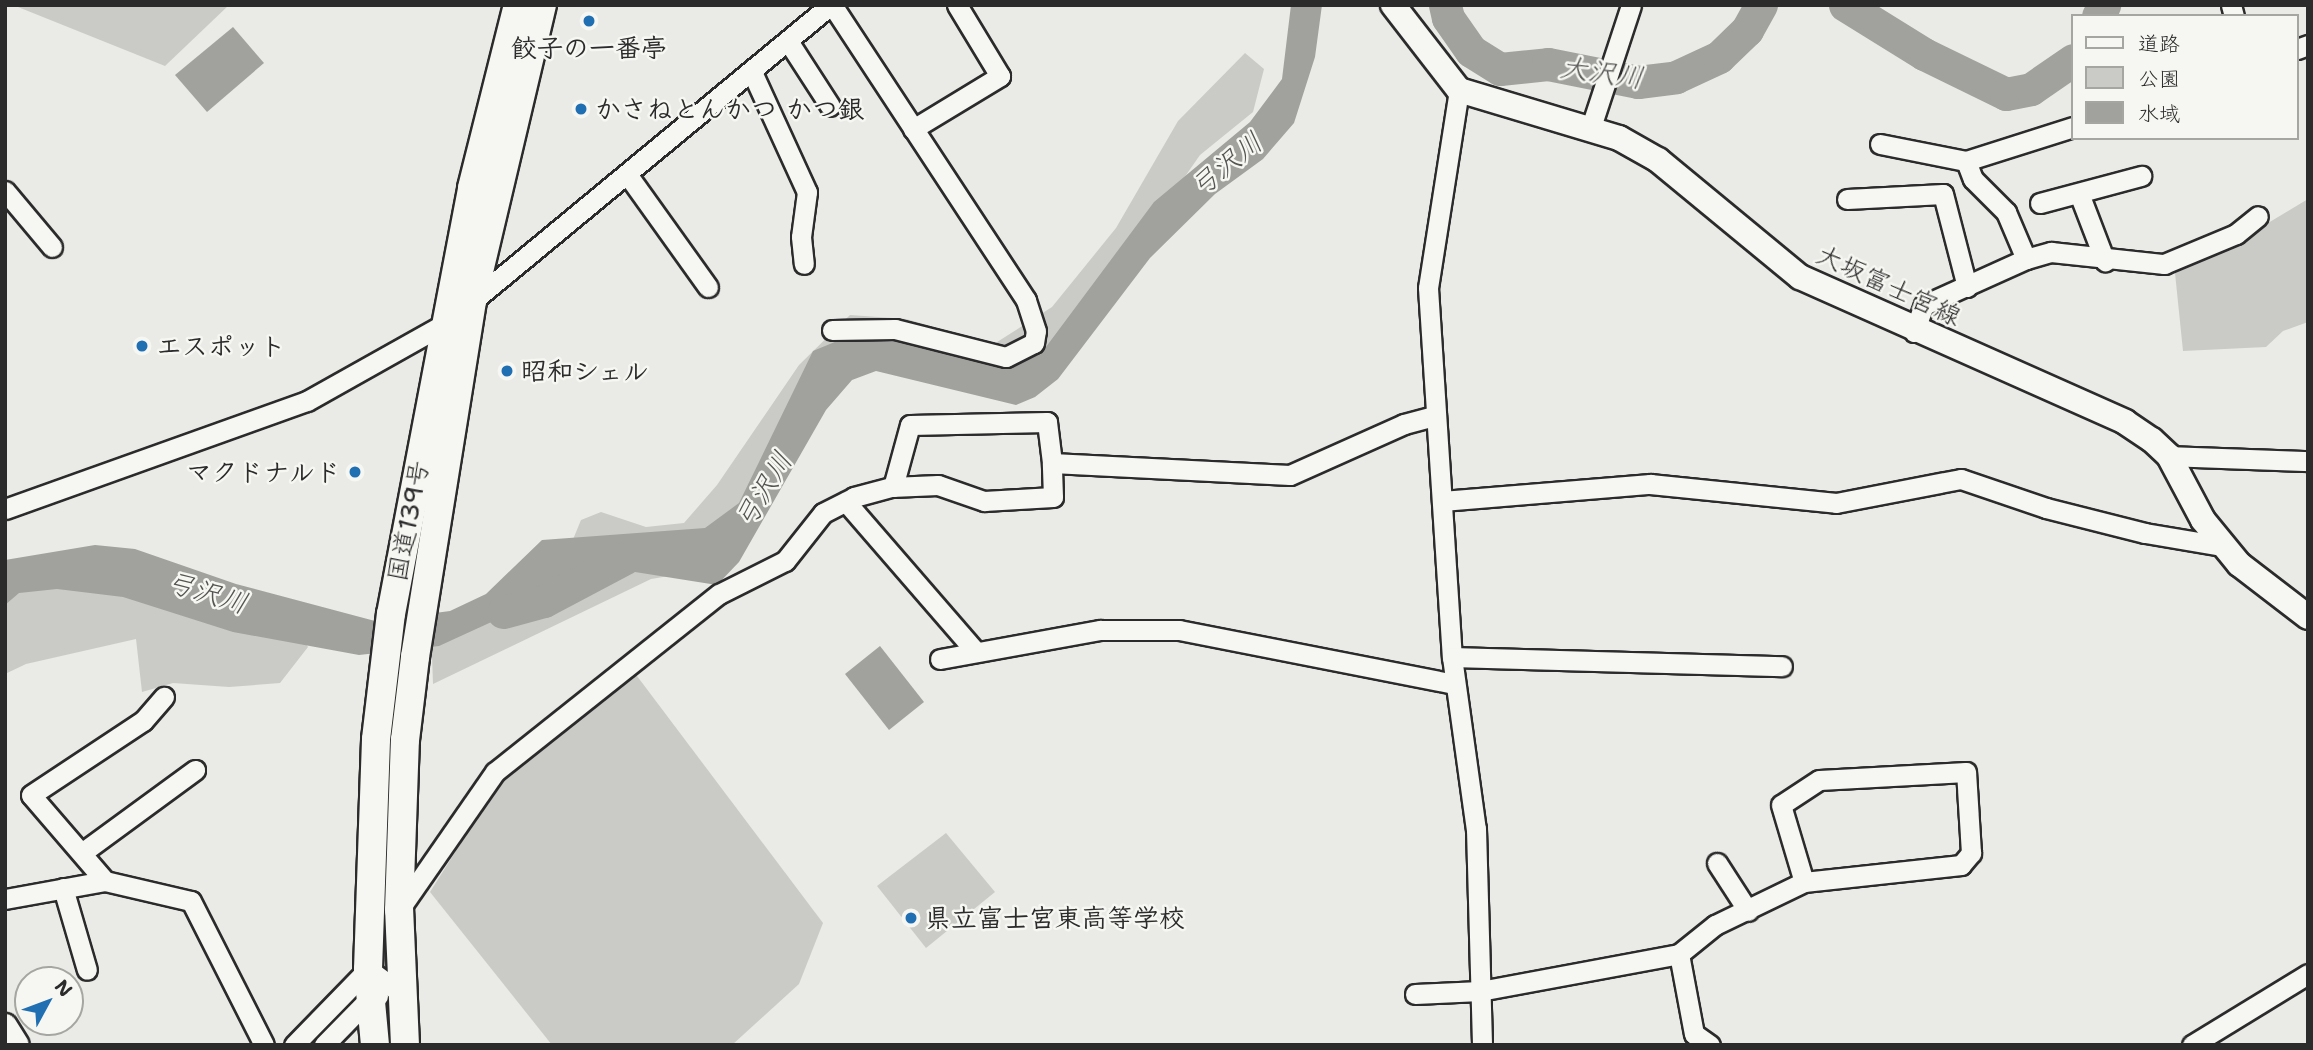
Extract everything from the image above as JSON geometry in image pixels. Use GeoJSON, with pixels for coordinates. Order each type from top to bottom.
{"type":"FeatureCollection","features":[{"type":"Feature","properties":{"kind":"highway","name":"国道139号"},"geometry":{"type":"LineString","coordinates":[[375,1045],[370,982],[376,739],[391,614],[472,188],[517,5]]}},
{"type":"Feature","properties":{"kind":"highway","name":"国道139号"},"geometry":{"type":"LineString","coordinates":[[405,1045],[398,910],[405,740],[415,657],[472,301],[542,5]]}},
{"type":"Feature","properties":{"kind":"main road"},"geometry":{"type":"LineString","coordinates":[[1393,5],[1460,90]]}},
{"type":"Feature","properties":{"kind":"main road","name":"大坂富士宮線"},"geometry":{"type":"LineString","coordinates":[[1460,90],[1591,127],[1658,160],[1800,277],[1914,332],[2125,422],[2169,456],[2203,520],[2223,546],[2270,591],[2308,617]]}},
{"type":"Feature","properties":{"kind":"main road"},"geometry":{"type":"LineString","coordinates":[[5,1026],[17,1045]]}},
{"type":"Feature","properties":{"kind":"street"},"geometry":{"type":"LineString","coordinates":[[6,506],[307,401],[446,323],[832,5],[1026,300],[1036,331],[1034,343],[1006,357],[895,329],[831,330]]}},
{"type":"Feature","properties":{"kind":"street"},"geometry":{"type":"LineString","coordinates":[[913,129],[1000,76],[957,5]]}},
{"type":"Feature","properties":{"kind":"street"},"geometry":{"type":"LineString","coordinates":[[1591,127],[1631,5]]}},
{"type":"Feature","properties":{"kind":"street"},"geometry":{"type":"LineString","coordinates":[[788,41],[830,106]]}},
{"type":"Feature","properties":{"kind":"street"},"geometry":{"type":"LineString","coordinates":[[752,72],[807,192],[801,237],[804,264]]}},
{"type":"Feature","properties":{"kind":"street"},"geometry":{"type":"LineString","coordinates":[[1460,90],[1431,251],[1434,416],[1452,657],[1476,829],[1482,1045]]}},
{"type":"Feature","properties":{"kind":"street"},"geometry":{"type":"LineString","coordinates":[[1880,144],[1966,161],[2072,127]]}},
{"type":"Feature","properties":{"kind":"street"},"geometry":{"type":"LineString","coordinates":[[1966,161],[1973,179],[2006,212],[2026,258]]}},
{"type":"Feature","properties":{"kind":"street"},"geometry":{"type":"LineString","coordinates":[[627,173],[708,286]]}},
{"type":"Feature","properties":{"kind":"street"},"geometry":{"type":"LineString","coordinates":[[2040,203],[2080,196],[2141,176]]}},
{"type":"Feature","properties":{"kind":"street"},"geometry":{"type":"LineString","coordinates":[[5,191],[52,247]]}},
{"type":"Feature","properties":{"kind":"street"},"geometry":{"type":"LineString","coordinates":[[1846,199],[1943,194],[1967,287]]}},
{"type":"Feature","properties":{"kind":"street"},"geometry":{"type":"LineString","coordinates":[[2080,196],[2105,261]]}},
{"type":"Feature","properties":{"kind":"street"},"geometry":{"type":"LineString","coordinates":[[1914,332],[1924,305],[2026,258],[2051,252],[2105,261],[2164,264],[2236,234],[2258,216]]}},
{"type":"Feature","properties":{"kind":"street"},"geometry":{"type":"LineString","coordinates":[[1052,463],[1290,475],[1404,424],[1434,416]]}},
{"type":"Feature","properties":{"kind":"street"},"geometry":{"type":"LineString","coordinates":[[398,910],[495,772],[719,594],[785,561],[823,513],[846,502],[893,487],[938,485],[984,501],[1053,497],[1047,422],[910,425],[893,487]]}},
{"type":"Feature","properties":{"kind":"street"},"geometry":{"type":"LineString","coordinates":[[2169,456],[2308,461]]}},
{"type":"Feature","properties":{"kind":"street"},"geometry":{"type":"LineString","coordinates":[[1441,500],[1650,484],[1836,503],[1961,479],[2046,508],[2145,533],[2223,546]]}},
{"type":"Feature","properties":{"kind":"street"},"geometry":{"type":"LineString","coordinates":[[846,502],[974,650]]}},
{"type":"Feature","properties":{"kind":"street"},"geometry":{"type":"LineString","coordinates":[[940,659],[974,650],[1100,630],[1179,630],[1455,684]]}},
{"type":"Feature","properties":{"kind":"street"},"geometry":{"type":"LineString","coordinates":[[1452,657],[1782,666]]}},
{"type":"Feature","properties":{"kind":"street"},"geometry":{"type":"LineString","coordinates":[[105,880],[32,795],[142,721],[164,697]]}},
{"type":"Feature","properties":{"kind":"street"},"geometry":{"type":"LineString","coordinates":[[83,852],[195,770]]}},
{"type":"Feature","properties":{"kind":"street"},"geometry":{"type":"LineString","coordinates":[[1415,994],[1480,991],[1679,954],[1715,925],[1804,883],[1961,865],[1971,853],[1966,772],[1819,780],[1781,805],[1804,883]]}},
{"type":"Feature","properties":{"kind":"street"},"geometry":{"type":"LineString","coordinates":[[1717,863],[1748,911]]}},
{"type":"Feature","properties":{"kind":"street"},"geometry":{"type":"LineString","coordinates":[[5,899],[105,880],[191,901],[264,1045]]}},
{"type":"Feature","properties":{"kind":"street"},"geometry":{"type":"LineString","coordinates":[[63,888],[88,970]]}},
{"type":"Feature","properties":{"kind":"street"},"geometry":{"type":"LineString","coordinates":[[1679,954],[1693,1034],[1710,1045]]}},
{"type":"Feature","properties":{"kind":"street"},"geometry":{"type":"LineString","coordinates":[[2192,1045],[2308,974]]}},
{"type":"Feature","properties":{"kind":"street"},"geometry":{"type":"LineString","coordinates":[[370,982],[403,995]]}},
{"type":"Feature","properties":{"kind":"street"},"geometry":{"type":"LineString","coordinates":[[370,982],[403,995]]}},
{"type":"Feature","properties":{"kind":"street"},"geometry":{"type":"LineString","coordinates":[[294,1045],[370,982]]}},
{"type":"Feature","properties":{"kind":"street"},"geometry":{"type":"LineString","coordinates":[[324,1045],[370,982]]}},
{"type":"Feature","properties":{"kind":"green space"},"geometry":{"type":"Polygon","coordinates":[[[13,5],[229,5],[165,66],[13,5]]]}},
{"type":"Feature","properties":{"kind":"green space"},"geometry":{"type":"Polygon","coordinates":[[[1245,53],[1264,69],[1253,112],[1200,155],[1047,374],[878,359],[824,393],[718,568],[651,579],[433,684],[431,627],[567,554],[581,520],[601,512],[646,527],[684,523],[717,485],[799,365],[850,315],[906,319],[994,344],[1052,307],[1116,228],[1178,121],[1245,53]]]}},
{"type":"Feature","properties":{"kind":"green space"},"geometry":{"type":"Polygon","coordinates":[[[2308,199],[2308,322],[2283,331],[2266,347],[2183,351],[2175,273],[2215,255],[2308,199]]]}},
{"type":"Feature","properties":{"kind":"green space"},"geometry":{"type":"Polygon","coordinates":[[[26,587],[97,590],[291,622],[308,647],[280,683],[229,687],[173,683],[142,692],[136,639],[26,664],[5,674],[5,602],[26,587]]]}},
{"type":"Feature","properties":{"kind":"green space"},"geometry":{"type":"Polygon","coordinates":[[[634,672],[823,923],[799,984],[732,1045],[552,1045],[430,892],[517,754],[634,672]]]}},
{"type":"Feature","properties":{"kind":"green space"},"geometry":{"type":"Polygon","coordinates":[[[946,833],[995,892],[926,948],[877,886],[946,833]]]}},
{"type":"Feature","properties":{"kind":"water"},"geometry":{"type":"Polygon","coordinates":[[[1291,5],[1322,5],[1315,57],[1294,123],[1263,159],[1215,194],[1150,258],[1058,379],[1035,397],[1016,405],[876,371],[852,380],[826,410],[739,562],[717,585],[635,572],[587,578],[439,646],[359,655],[233,632],[123,597],[57,589],[19,593],[5,605],[5,560],[95,545],[135,549],[236,584],[375,621],[450,611],[486,594],[542,540],[705,528],[739,503],[813,351],[866,329],[959,350],[1040,355],[1154,202],[1250,122],[1282,79],[1291,5]]]}},
{"type":"Feature","properties":{"kind":"water"},"geometry":{"type":"Polygon","coordinates":[[[233,27],[264,63],[207,112],[175,75],[233,27]]]}},
{"type":"Feature","properties":{"kind":"water"},"geometry":{"type":"Polygon","coordinates":[[[880,646],[924,702],[889,730],[845,674],[880,646]]]}},
{"type":"Feature","properties":{"kind":"waterway","name":"大沢川"},"geometry":{"type":"LineString","coordinates":[[1445,5],[1448,18],[1471,51],[1500,69],[1548,64],[1638,82],[1676,77],[1719,57],[1747,30],[1761,5]]}},
{"type":"Feature","properties":{"kind":"waterway","name":"大沢川"},"geometry":{"type":"LineString","coordinates":[[1845,5],[1924,54],[2006,94],[2031,89],[2072,61]]}},
{"type":"Feature","properties":{"kind":"waterway","name":"大沢川"},"geometry":{"type":"LineString","coordinates":[[2099,14],[2104,5]]}},
{"type":"Feature","properties":{"kind":"waterway","name":"弓沢川"},"geometry":{"type":"LineString","coordinates":[[503,612],[544,601],[625,558]]}},
{"type":"Feature","properties":{"kind":"place","name":"餃子の一番亭"},"geometry":{"type":"Point","coordinates":[589,21]}},
{"type":"Feature","properties":{"kind":"place","name":"かさねとんかつ かつ銀"},"geometry":{"type":"Point","coordinates":[581,109]}},
{"type":"Feature","properties":{"kind":"place","name":"エスポット"},"geometry":{"type":"Point","coordinates":[142,346]}},
{"type":"Feature","properties":{"kind":"place","name":"昭和シェル"},"geometry":{"type":"Point","coordinates":[507,371]}},
{"type":"Feature","properties":{"kind":"place","name":"マクドナルド"},"geometry":{"type":"Point","coordinates":[355,472]}},
{"type":"Feature","properties":{"kind":"place","name":"県立富士宮東高等学校"},"geometry":{"type":"Point","coordinates":[911,918]}}]}
